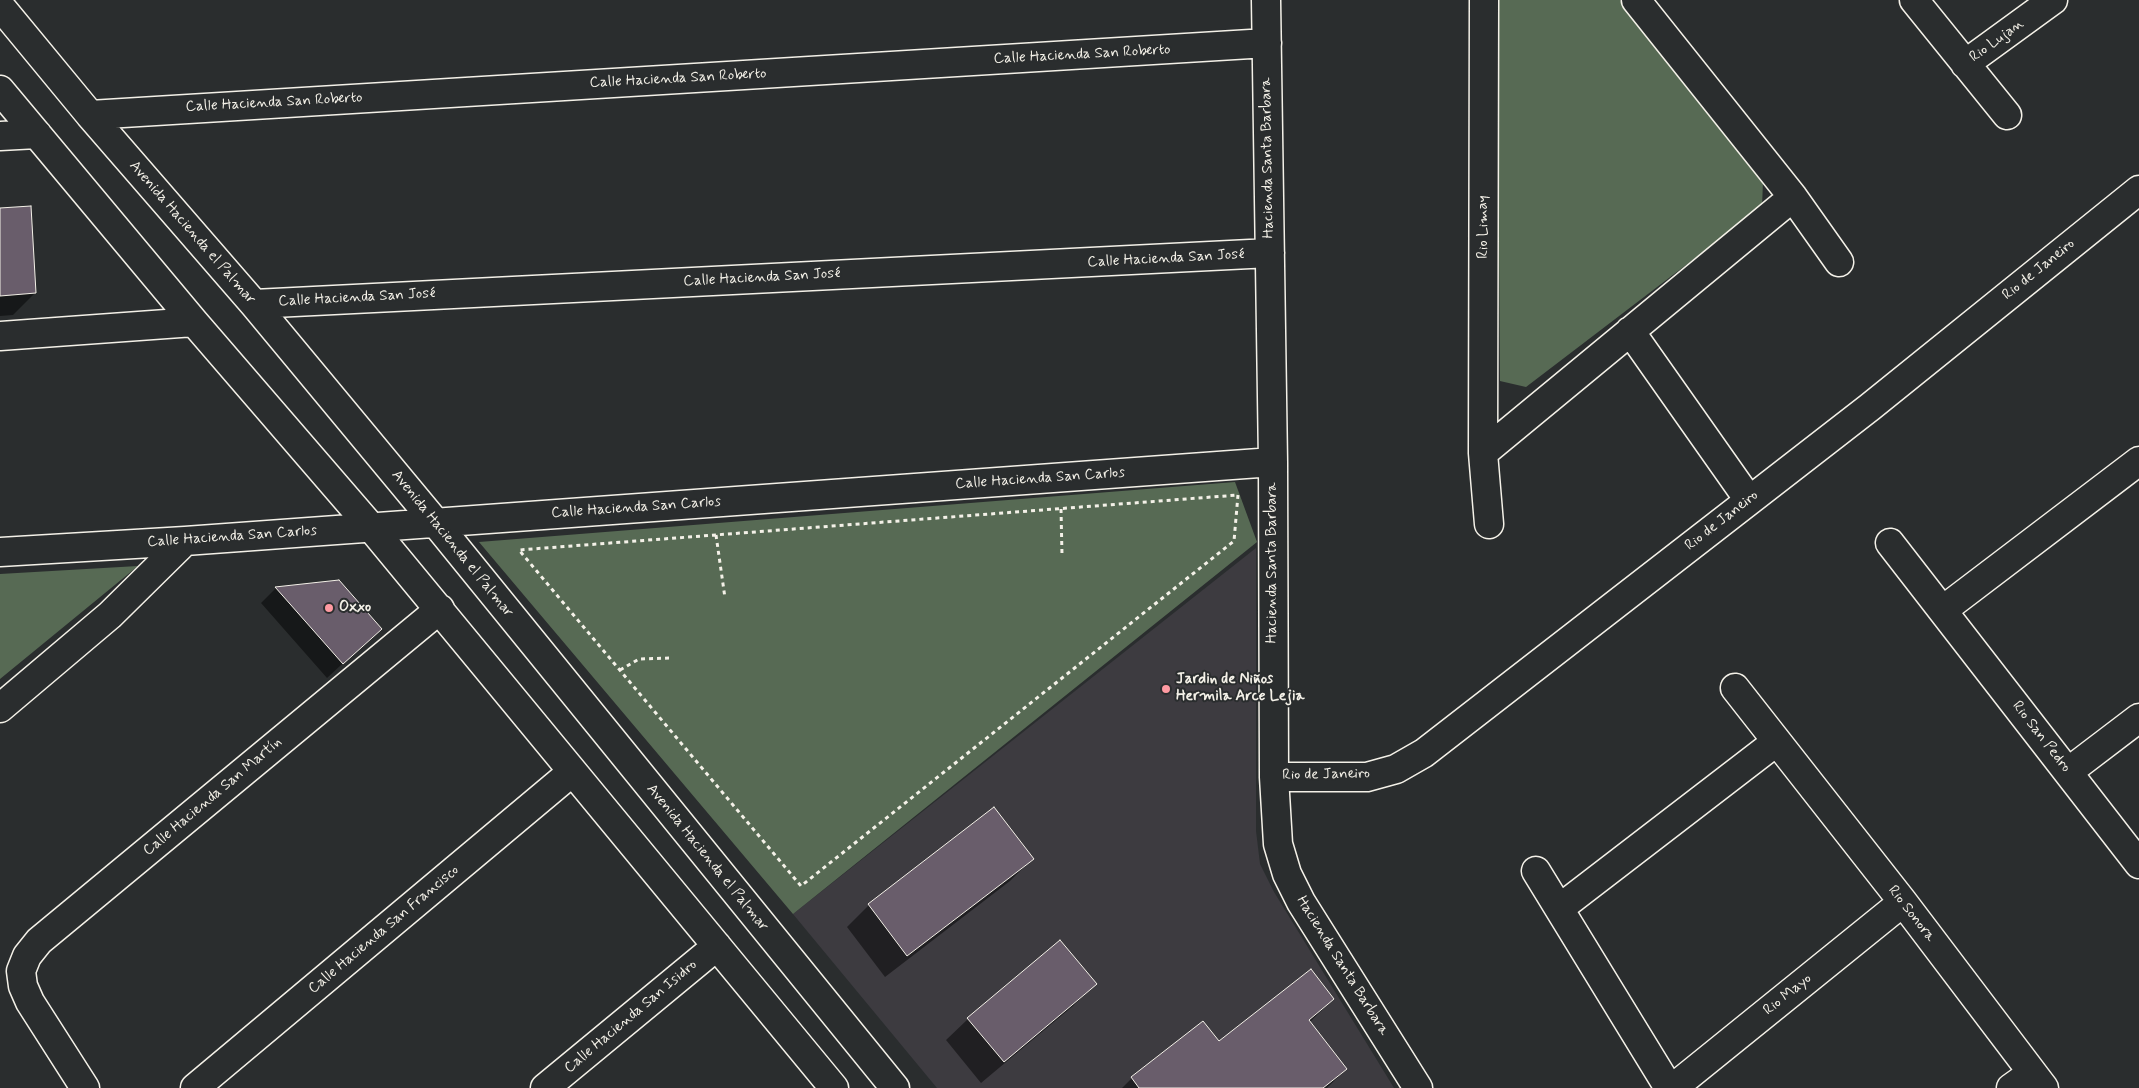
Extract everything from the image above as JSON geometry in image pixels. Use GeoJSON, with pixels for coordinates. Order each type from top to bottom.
{"type":"FeatureCollection","features":[{"type":"Feature","properties":{"kind":"street","name":"Hacienda Santa Barbara"},"geometry":{"type":"LineString","coordinates":[[1266,0],[1273,462],[1274,776],[1278,844],[1287,874],[1301,902],[1418,1088]]}},
{"type":"Feature","properties":{"kind":"street","name":"Rio Limay"},"geometry":{"type":"LineString","coordinates":[[1484,0],[1483,453],[1489,524]]}},
{"type":"Feature","properties":{"kind":"street"},"geometry":{"type":"LineString","coordinates":[[1636,0],[1793,197],[1839,262]]}},
{"type":"Feature","properties":{"kind":"street","name":"Rio Lujan"},"geometry":{"type":"LineString","coordinates":[[1914,0],[2007,115]]}},
{"type":"Feature","properties":{"kind":"street","name":"Rio Lujan"},"geometry":{"type":"LineString","coordinates":[[1965,64],[2053,0]]}},
{"type":"Feature","properties":{"kind":"street","name":"Avenida Hacienda el Palmar"},"geometry":{"type":"LineString","coordinates":[[0,6],[90,114],[254,304],[435,522],[895,1088]]}},
{"type":"Feature","properties":{"kind":"street","name":"Calle Hacienda San Roberto"},"geometry":{"type":"LineString","coordinates":[[90,114],[1266,44]]}},
{"type":"Feature","properties":{"kind":"street"},"geometry":{"type":"LineString","coordinates":[[0,90],[194,322],[440,609],[572,772],[834,1088]]}},
{"type":"Feature","properties":{"kind":"street"},"geometry":{"type":"LineString","coordinates":[[0,136],[37,134]]}},
{"type":"Feature","properties":{"kind":"street","name":"Rio de Janeiro"},"geometry":{"type":"LineString","coordinates":[[1274,776],[1367,777],[1396,769],[1424,754],[1878,400],[2139,190]]}},
{"type":"Feature","properties":{"kind":"street"},"geometry":{"type":"LineString","coordinates":[[1483,453],[1793,197]]}},
{"type":"Feature","properties":{"kind":"street","name":"Calle Hacienda San José"},"geometry":{"type":"LineString","coordinates":[[254,304],[1270,254]]}},
{"type":"Feature","properties":{"kind":"street"},"geometry":{"type":"LineString","coordinates":[[0,336],[194,322]]}},
{"type":"Feature","properties":{"kind":"street"},"geometry":{"type":"LineString","coordinates":[[1630,331],[1749,500]]}},
{"type":"Feature","properties":{"kind":"street"},"geometry":{"type":"LineString","coordinates":[[1943,610],[2139,461]]}},
{"type":"Feature","properties":{"kind":"street","name":"Calle Hacienda San Carlos"},"geometry":{"type":"LineString","coordinates":[[0,552],[185,541],[370,526],[1273,462]]}},
{"type":"Feature","properties":{"kind":"street"},"geometry":{"type":"LineString","coordinates":[[0,708],[110,616],[185,541]]}},
{"type":"Feature","properties":{"kind":"street","name":"Rio San Pedro"},"geometry":{"type":"LineString","coordinates":[[1890,543],[2139,864]]}},
{"type":"Feature","properties":{"kind":"street","name":"Calle Hacienda San Martín"},"geometry":{"type":"LineString","coordinates":[[85,1088],[30,1002],[22,986],[21,971],[27,956],[39,941],[440,609]]}},
{"type":"Feature","properties":{"kind":"street","name":"Rio Sonora"},"geometry":{"type":"LineString","coordinates":[[1735,688],[1903,902],[2029,1083]]}},
{"type":"Feature","properties":{"kind":"street"},"geometry":{"type":"LineString","coordinates":[[2068,772],[2139,718]]}},
{"type":"Feature","properties":{"kind":"street"},"geometry":{"type":"LineString","coordinates":[[1560,908],[1776,742]]}},
{"type":"Feature","properties":{"kind":"street","name":"Calle Hacienda San Francisco"},"geometry":{"type":"LineString","coordinates":[[195,1088],[572,772]]}},
{"type":"Feature","properties":{"kind":"street"},"geometry":{"type":"LineString","coordinates":[[1536,871],[1669,1088]]}},
{"type":"Feature","properties":{"kind":"street","name":"Rio Mayo"},"geometry":{"type":"LineString","coordinates":[[1673,1088],[1903,902]]}},
{"type":"Feature","properties":{"kind":"street","name":"Calle Hacienda San Isidro"},"geometry":{"type":"LineString","coordinates":[[545,1088],[716,946]]}},
{"type":"Feature","properties":{"kind":"path"},"geometry":{"type":"LineString","coordinates":[[1238,495],[1234,541],[801,886],[519,550],[716,535],[1061,508],[1238,495]]}},
{"type":"Feature","properties":{"kind":"path"},"geometry":{"type":"LineString","coordinates":[[1061,508],[1062,555]]}},
{"type":"Feature","properties":{"kind":"path"},"geometry":{"type":"LineString","coordinates":[[716,535],[726,598]]}},
{"type":"Feature","properties":{"kind":"path"},"geometry":{"type":"LineString","coordinates":[[620,670],[639,659],[672,658]]}},
{"type":"Feature","properties":{"kind":"shaded area","name":"Jardin de Niños Hermila Arce Lejia"},"geometry":{"type":"Polygon","coordinates":[[[1256,548],[1256,831],[1260,864],[1274,892],[1394,1088],[937,1088],[793,914],[1256,548]]]}},
{"type":"Feature","properties":{"kind":"green space"},"geometry":{"type":"Polygon","coordinates":[[[1497,0],[1620,0],[1763,181],[1762,207],[1526,387],[1500,381],[1497,0]]]}},
{"type":"Feature","properties":{"kind":"green space"},"geometry":{"type":"Polygon","coordinates":[[[1235,482],[1257,542],[793,914],[479,542],[1235,482]]]}},
{"type":"Feature","properties":{"kind":"green space"},"geometry":{"type":"Polygon","coordinates":[[[138,566],[0,679],[0,574],[138,566]]]}},
{"type":"Feature","properties":{"kind":"building"},"geometry":{"type":"Polygon","coordinates":[[[31,206],[36,293],[0,296],[0,208],[31,206]]]}},
{"type":"Feature","properties":{"kind":"building","name":"Oxxo"},"geometry":{"type":"Polygon","coordinates":[[[339,580],[382,629],[343,664],[275,587],[339,580]]]}},
{"type":"Feature","properties":{"kind":"building"},"geometry":{"type":"Polygon","coordinates":[[[994,807],[1034,859],[907,956],[868,904],[994,807]]]}},
{"type":"Feature","properties":{"kind":"building"},"geometry":{"type":"Polygon","coordinates":[[[1060,940],[1097,984],[1004,1062],[967,1018],[1060,940]]]}},
{"type":"Feature","properties":{"kind":"building"},"geometry":{"type":"Polygon","coordinates":[[[1311,969],[1334,999],[1309,1020],[1347,1069],[1323,1088],[1139,1088],[1131,1077],[1203,1021],[1219,1041],[1311,969]]]}},
{"type":"Feature","properties":{"kind":"place","name":"Oxxo"},"geometry":{"type":"Point","coordinates":[329,608]}},
{"type":"Feature","properties":{"kind":"place","name":"Jardin de Niños Hermila Arce Lejia"},"geometry":{"type":"Point","coordinates":[1166,689]}}]}
